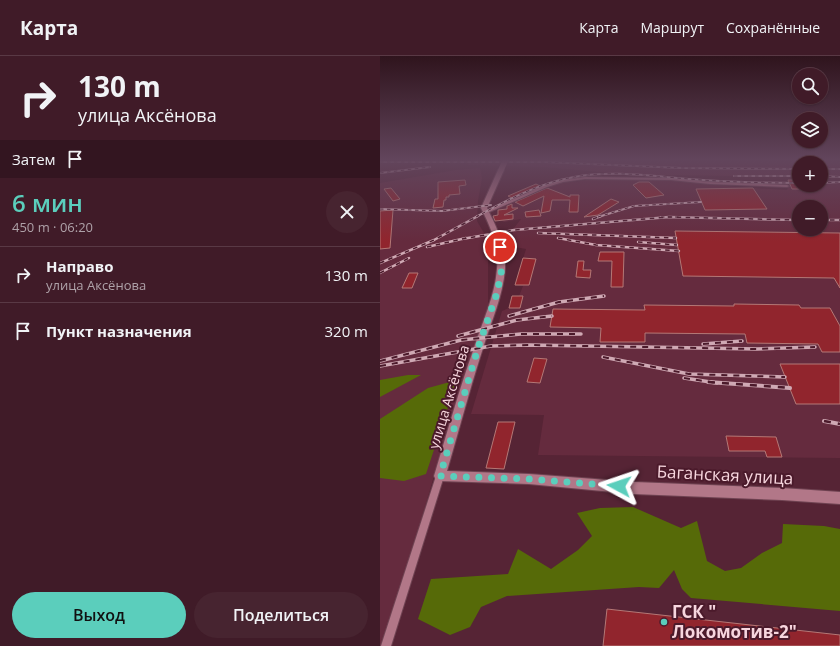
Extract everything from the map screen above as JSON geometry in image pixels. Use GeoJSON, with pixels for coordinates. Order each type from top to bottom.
{"type":"FeatureCollection","features":[{"type":"Feature","properties":{"kind":"street"},"geometry":{"type":"LineString","coordinates":[[493,187],[485,204],[486,212],[545,187]]}},
{"type":"Feature","properties":{"kind":"street","name":"улица Аксёнова"},"geometry":{"type":"LineString","coordinates":[[386,646],[440,476],[478,348],[497,293],[500,274],[500,247],[496,232],[486,212]]}},
{"type":"Feature","properties":{"kind":"street","name":"Баганская улица"},"geometry":{"type":"LineString","coordinates":[[440,476],[529,479],[634,488],[840,498]]}},
{"type":"Feature","properties":{"kind":"shaded area"},"geometry":{"type":"Polygon","coordinates":[[[380,187],[481,187],[477,221],[488,240],[488,308],[438,462],[385,646],[380,646],[380,187]]]}},
{"type":"Feature","properties":{"kind":"shaded area"},"geometry":{"type":"Polygon","coordinates":[[[547,187],[732,187],[787,190],[788,187],[792,187],[792,192],[828,192],[828,187],[840,187],[840,458],[538,455],[544,415],[471,414],[502,311],[509,308],[512,296],[519,296],[523,286],[515,285],[526,249],[509,246],[514,228],[521,219],[504,222],[498,217],[498,209],[547,187]]]}},
{"type":"Feature","properties":{"kind":"green space"},"geometry":{"type":"Polygon","coordinates":[[[408,375],[421,375],[380,397],[380,380],[408,375]]]}},
{"type":"Feature","properties":{"kind":"green space"},"geometry":{"type":"Polygon","coordinates":[[[457,380],[426,474],[404,481],[380,478],[380,419],[428,388],[457,380]]]}},
{"type":"Feature","properties":{"kind":"green space"},"geometry":{"type":"Polygon","coordinates":[[[633,507],[681,528],[697,521],[707,561],[725,571],[741,568],[762,553],[782,543],[783,524],[824,526],[840,529],[840,611],[691,598],[682,589],[674,570],[659,588],[639,587],[507,596],[481,607],[470,627],[450,635],[418,619],[431,579],[508,574],[518,549],[551,569],[578,550],[592,536],[577,513],[600,508],[633,507]]]}},
{"type":"Feature","properties":{"kind":"building"},"geometry":{"type":"Polygon","coordinates":[[[438,187],[459,187],[460,194],[449,195],[449,197],[446,197],[446,200],[444,200],[443,207],[433,208],[435,199],[438,199],[438,187]]]}},
{"type":"Feature","properties":{"kind":"building"},"geometry":{"type":"Polygon","coordinates":[[[530,187],[539,187],[512,198],[508,196],[530,187]]]}},
{"type":"Feature","properties":{"kind":"building"},"geometry":{"type":"Polygon","coordinates":[[[635,187],[654,187],[664,195],[646,198],[635,187]]]}},
{"type":"Feature","properties":{"kind":"building"},"geometry":{"type":"Polygon","coordinates":[[[391,188],[400,199],[393,201],[384,189],[391,188]]]}},
{"type":"Feature","properties":{"kind":"building"},"geometry":{"type":"Polygon","coordinates":[[[547,188],[570,197],[570,195],[579,195],[578,212],[569,212],[570,200],[552,200],[550,211],[541,213],[544,196],[523,206],[515,202],[547,188]]]}},
{"type":"Feature","properties":{"kind":"building"},"geometry":{"type":"Polygon","coordinates":[[[753,188],[767,209],[705,210],[696,189],[753,188]]]}},
{"type":"Feature","properties":{"kind":"building"},"geometry":{"type":"Polygon","coordinates":[[[611,199],[619,202],[598,215],[584,217],[611,199]]]}},
{"type":"Feature","properties":{"kind":"building"},"geometry":{"type":"Polygon","coordinates":[[[512,204],[512,208],[518,208],[504,215],[513,214],[513,219],[495,221],[493,216],[498,215],[498,210],[507,209],[507,206],[512,204]]]}},
{"type":"Feature","properties":{"kind":"building"},"geometry":{"type":"Polygon","coordinates":[[[393,210],[390,248],[380,249],[380,211],[393,210]]]}},
{"type":"Feature","properties":{"kind":"building"},"geometry":{"type":"Polygon","coordinates":[[[539,210],[541,216],[526,217],[525,212],[539,210]]]}},
{"type":"Feature","properties":{"kind":"building"},"geometry":{"type":"Polygon","coordinates":[[[675,231],[792,232],[792,236],[828,236],[828,233],[840,233],[840,288],[834,278],[683,276],[675,231]]]}},
{"type":"Feature","properties":{"kind":"building"},"geometry":{"type":"Polygon","coordinates":[[[600,252],[624,252],[623,287],[611,287],[612,261],[598,261],[600,252]]]}},
{"type":"Feature","properties":{"kind":"building"},"geometry":{"type":"Polygon","coordinates":[[[523,258],[536,259],[529,285],[515,285],[523,258]]]}},
{"type":"Feature","properties":{"kind":"building"},"geometry":{"type":"Polygon","coordinates":[[[578,261],[584,261],[583,270],[591,270],[590,278],[576,277],[578,261]]]}},
{"type":"Feature","properties":{"kind":"building"},"geometry":{"type":"Polygon","coordinates":[[[409,273],[418,273],[412,288],[402,288],[409,273]]]}},
{"type":"Feature","properties":{"kind":"building"},"geometry":{"type":"Polygon","coordinates":[[[512,296],[523,296],[520,308],[509,308],[512,296]]]}},
{"type":"Feature","properties":{"kind":"building"},"geometry":{"type":"Polygon","coordinates":[[[734,304],[799,305],[801,308],[830,308],[840,326],[840,352],[822,352],[818,344],[747,343],[745,334],[645,333],[645,342],[600,342],[601,328],[550,327],[553,309],[645,310],[644,305],[734,306],[734,304]]]}},
{"type":"Feature","properties":{"kind":"building"},"geometry":{"type":"Polygon","coordinates":[[[534,358],[547,359],[540,383],[527,382],[534,358]]]}},
{"type":"Feature","properties":{"kind":"building"},"geometry":{"type":"Polygon","coordinates":[[[780,364],[840,364],[840,404],[796,404],[780,364]]]}},
{"type":"Feature","properties":{"kind":"building"},"geometry":{"type":"Polygon","coordinates":[[[498,422],[515,422],[504,469],[486,468],[498,422]]]}},
{"type":"Feature","properties":{"kind":"building"},"geometry":{"type":"Polygon","coordinates":[[[726,436],[776,437],[782,457],[767,457],[765,451],[729,451],[726,436]]]}},
{"type":"Feature","properties":{"kind":"building","name":"ГСК \" Локомотив-2\""},"geometry":{"type":"Polygon","coordinates":[[[607,609],[840,635],[840,646],[603,646],[607,609]]]}},
{"type":"Feature","properties":{"kind":"railway"},"geometry":{"type":"LineString","coordinates":[[476,217],[511,198],[540,187]]}},
{"type":"Feature","properties":{"kind":"railway"},"geometry":{"type":"LineString","coordinates":[[600,216],[634,206],[701,202]]}},
{"type":"Feature","properties":{"kind":"railway"},"geometry":{"type":"LineString","coordinates":[[380,209],[442,211],[491,205]]}},
{"type":"Feature","properties":{"kind":"railway"},"geometry":{"type":"LineString","coordinates":[[380,263],[434,240],[478,216]]}},
{"type":"Feature","properties":{"kind":"railway"},"geometry":{"type":"LineString","coordinates":[[593,219],[600,216]]}},
{"type":"Feature","properties":{"kind":"railway"},"geometry":{"type":"LineString","coordinates":[[661,217],[669,217]]}},
{"type":"Feature","properties":{"kind":"railway"},"geometry":{"type":"LineString","coordinates":[[462,239],[514,230],[669,217]]}},
{"type":"Feature","properties":{"kind":"railway"},"geometry":{"type":"LineString","coordinates":[[669,217],[682,217]]}},
{"type":"Feature","properties":{"kind":"railway"},"geometry":{"type":"LineString","coordinates":[[669,217],[792,220]]}},
{"type":"Feature","properties":{"kind":"railway"},"geometry":{"type":"LineString","coordinates":[[828,220],[840,220]]}},
{"type":"Feature","properties":{"kind":"railway"},"geometry":{"type":"LineString","coordinates":[[538,233],[676,238]]}},
{"type":"Feature","properties":{"kind":"railway"},"geometry":{"type":"LineString","coordinates":[[427,247],[466,238]]}},
{"type":"Feature","properties":{"kind":"railway"},"geometry":{"type":"LineString","coordinates":[[558,238],[596,245],[679,251]]}},
{"type":"Feature","properties":{"kind":"railway"},"geometry":{"type":"LineString","coordinates":[[638,242],[677,245]]}},
{"type":"Feature","properties":{"kind":"railway"},"geometry":{"type":"LineString","coordinates":[[380,273],[409,258]]}},
{"type":"Feature","properties":{"kind":"railway"},"geometry":{"type":"LineString","coordinates":[[509,316],[559,302],[604,296]]}},
{"type":"Feature","properties":{"kind":"railway"},"geometry":{"type":"LineString","coordinates":[[458,336],[517,320],[552,316]]}},
{"type":"Feature","properties":{"kind":"railway"},"geometry":{"type":"LineString","coordinates":[[380,361],[461,340],[521,334],[581,334]]}},
{"type":"Feature","properties":{"kind":"railway"},"geometry":{"type":"LineString","coordinates":[[703,344],[742,341]]}},
{"type":"Feature","properties":{"kind":"railway"},"geometry":{"type":"LineString","coordinates":[[380,366],[491,346],[530,345],[757,349],[815,347]]}},
{"type":"Feature","properties":{"kind":"railway"},"geometry":{"type":"LineString","coordinates":[[603,357],[689,374],[785,377]]}},
{"type":"Feature","properties":{"kind":"railway"},"geometry":{"type":"LineString","coordinates":[[684,378],[713,382]]}},
{"type":"Feature","properties":{"kind":"railway"},"geometry":{"type":"LineString","coordinates":[[708,382],[713,382]]}},
{"type":"Feature","properties":{"kind":"railway"},"geometry":{"type":"LineString","coordinates":[[713,382],[790,388]]}},
{"type":"Feature","properties":{"kind":"railway"},"geometry":{"type":"LineString","coordinates":[[713,382],[717,383]]}},
{"type":"Feature","properties":{"kind":"railway"},"geometry":{"type":"LineString","coordinates":[[824,421],[840,424]]}},
{"type":"Feature","properties":{"kind":"place","name":"ГСК \" Локомотив-2\""},"geometry":{"type":"Point","coordinates":[664,622]}},
{"type":"Feature","properties":{"kind":"route"},"geometry":{"type":"LineString","coordinates":[[500,247],[502,268],[497,293],[484,328],[440,476],[529,479],[619,486]]}}]}
